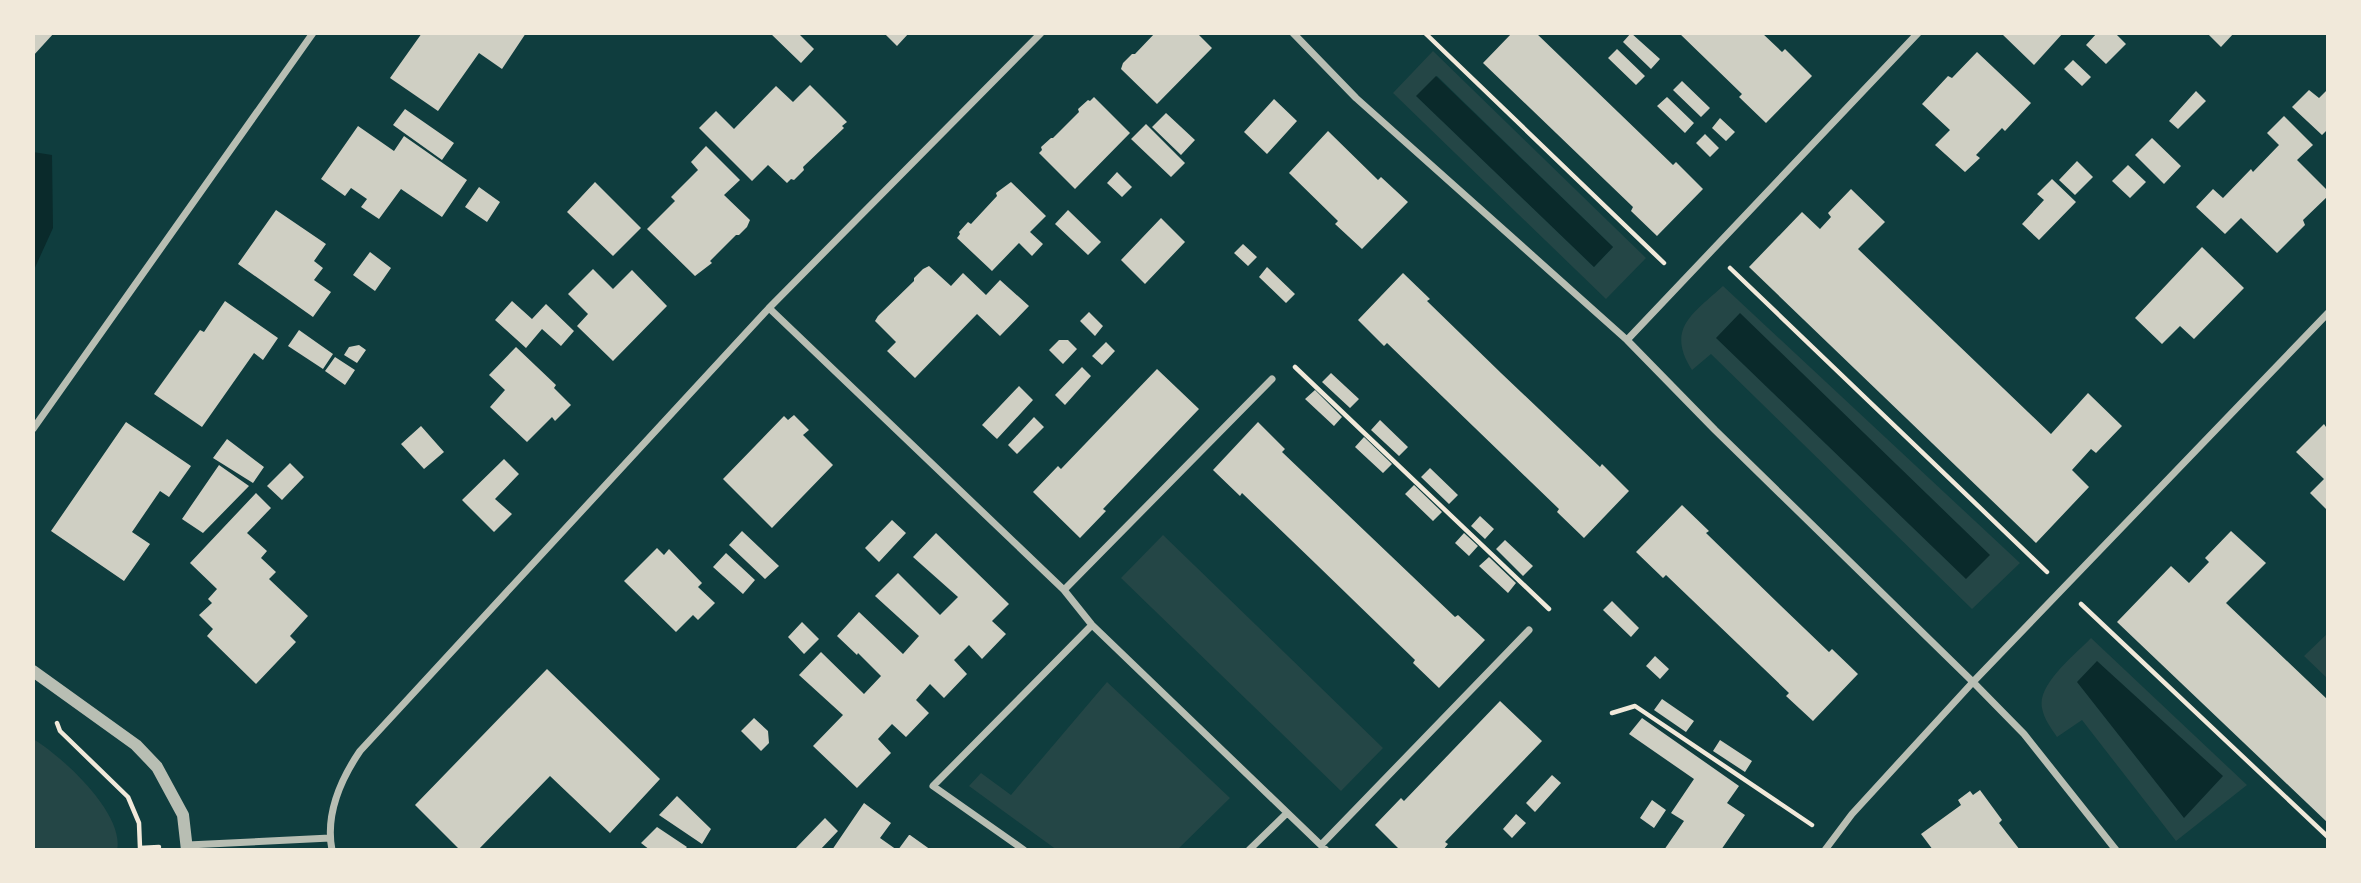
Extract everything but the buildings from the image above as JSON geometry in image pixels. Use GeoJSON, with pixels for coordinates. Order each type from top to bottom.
{"type":"FeatureCollection","features":[{"type":"Feature","properties":{"kind":"street"},"geometry":{"type":"LineString","coordinates":[[33,429],[313,33]]}},
{"type":"Feature","properties":{"kind":"street"},"geometry":{"type":"LineString","coordinates":[[332,850],[330,838],[338,791],[346,771],[360,751],[769,309],[1041,33]]}},
{"type":"Feature","properties":{"kind":"street"},"geometry":{"type":"LineString","coordinates":[[1293,33],[1366,107],[1627,340],[1715,430],[1973,682],[2024,734],[2116,850]]}},
{"type":"Feature","properties":{"kind":"street"},"geometry":{"type":"LineString","coordinates":[[1627,340],[1918,33]]}},
{"type":"Feature","properties":{"kind":"street"},"geometry":{"type":"LineString","coordinates":[[769,309],[1064,590],[1093,625],[1323,848],[1529,630]]}},
{"type":"Feature","properties":{"kind":"street"},"geometry":{"type":"LineString","coordinates":[[1825,850],[1852,814],[1973,682],[2328,313]]}},
{"type":"Feature","properties":{"kind":"street"},"geometry":{"type":"LineString","coordinates":[[1064,590],[1272,379]]}},
{"type":"Feature","properties":{"kind":"street"},"geometry":{"type":"LineString","coordinates":[[1024,850],[933,786],[1093,625]]}},
{"type":"Feature","properties":{"kind":"street"},"geometry":{"type":"LineString","coordinates":[[33,671],[136,745],[157,767],[183,816],[187,848],[330,838]]}},
{"type":"Feature","properties":{"kind":"street"},"geometry":{"type":"LineString","coordinates":[[1249,850],[1287,813]]}},
{"type":"Feature","properties":{"kind":"path"},"geometry":{"type":"LineString","coordinates":[[1425,33],[1682,281]]}},
{"type":"Feature","properties":{"kind":"path"},"geometry":{"type":"LineString","coordinates":[[1711,251],[2063,588],[2328,836]]}},
{"type":"Feature","properties":{"kind":"path"},"geometry":{"type":"LineString","coordinates":[[1289,361],[1549,609]]}},
{"type":"Feature","properties":{"kind":"path"},"geometry":{"type":"LineString","coordinates":[[1612,713],[1635,706],[1833,840]]}},
{"type":"Feature","properties":{"kind":"path"},"geometry":{"type":"LineString","coordinates":[[55,719],[60,731],[128,797],[139,823],[140,849]]}},
{"type":"Feature","properties":{"kind":"shaded area"},"geometry":{"type":"Polygon","coordinates":[[[1433,51],[1646,258],[1606,299],[1393,93],[1433,51]],[[1437,76],[1417,96],[1594,267],[1613,247],[1437,76]]]}},
{"type":"Feature","properties":{"kind":"shaded area"},"geometry":{"type":"Polygon","coordinates":[[[1436,76],[1613,247],[1594,267],[1416,96],[1436,76]]]}},
{"type":"Feature","properties":{"kind":"shaded area"},"geometry":{"type":"Polygon","coordinates":[[[33,152],[52,155],[53,228],[33,272],[33,152]]]}},
{"type":"Feature","properties":{"kind":"shaded area"},"geometry":{"type":"Polygon","coordinates":[[[1723,286],[2020,563],[1972,609],[1711,354],[1692,370],[1684,355],[1682,332],[1693,313],[1723,286]]]}},
{"type":"Feature","properties":{"kind":"shaded area"},"geometry":{"type":"Polygon","coordinates":[[[1740,313],[1990,555],[1966,579],[1716,338],[1740,313]]]}},
{"type":"Feature","properties":{"kind":"shaded area"},"geometry":{"type":"Polygon","coordinates":[[[1163,535],[1383,748],[1341,791],[1121,578],[1163,535]]]}},
{"type":"Feature","properties":{"kind":"shaded area"},"geometry":{"type":"Polygon","coordinates":[[[2328,633],[2328,679],[2304,656],[2328,633]]]}},
{"type":"Feature","properties":{"kind":"shaded area"},"geometry":{"type":"Polygon","coordinates":[[[2091,638],[2247,785],[2176,841],[2082,720],[2057,737],[2044,716],[2042,699],[2045,689],[2059,670],[2091,638]]]}},
{"type":"Feature","properties":{"kind":"shaded area"},"geometry":{"type":"Polygon","coordinates":[[[2097,661],[2223,776],[2184,818],[2077,682],[2097,661]]]}},
{"type":"Feature","properties":{"kind":"shaded area"},"geometry":{"type":"Polygon","coordinates":[[[1107,682],[1230,798],[1177,850],[1057,850],[969,786],[981,773],[1011,795],[1107,682]]]}},
{"type":"Feature","properties":{"kind":"shaded area"},"geometry":{"type":"Polygon","coordinates":[[[33,739],[74,772],[102,804],[117,836],[117,850],[33,850],[33,739]]]}}]}
